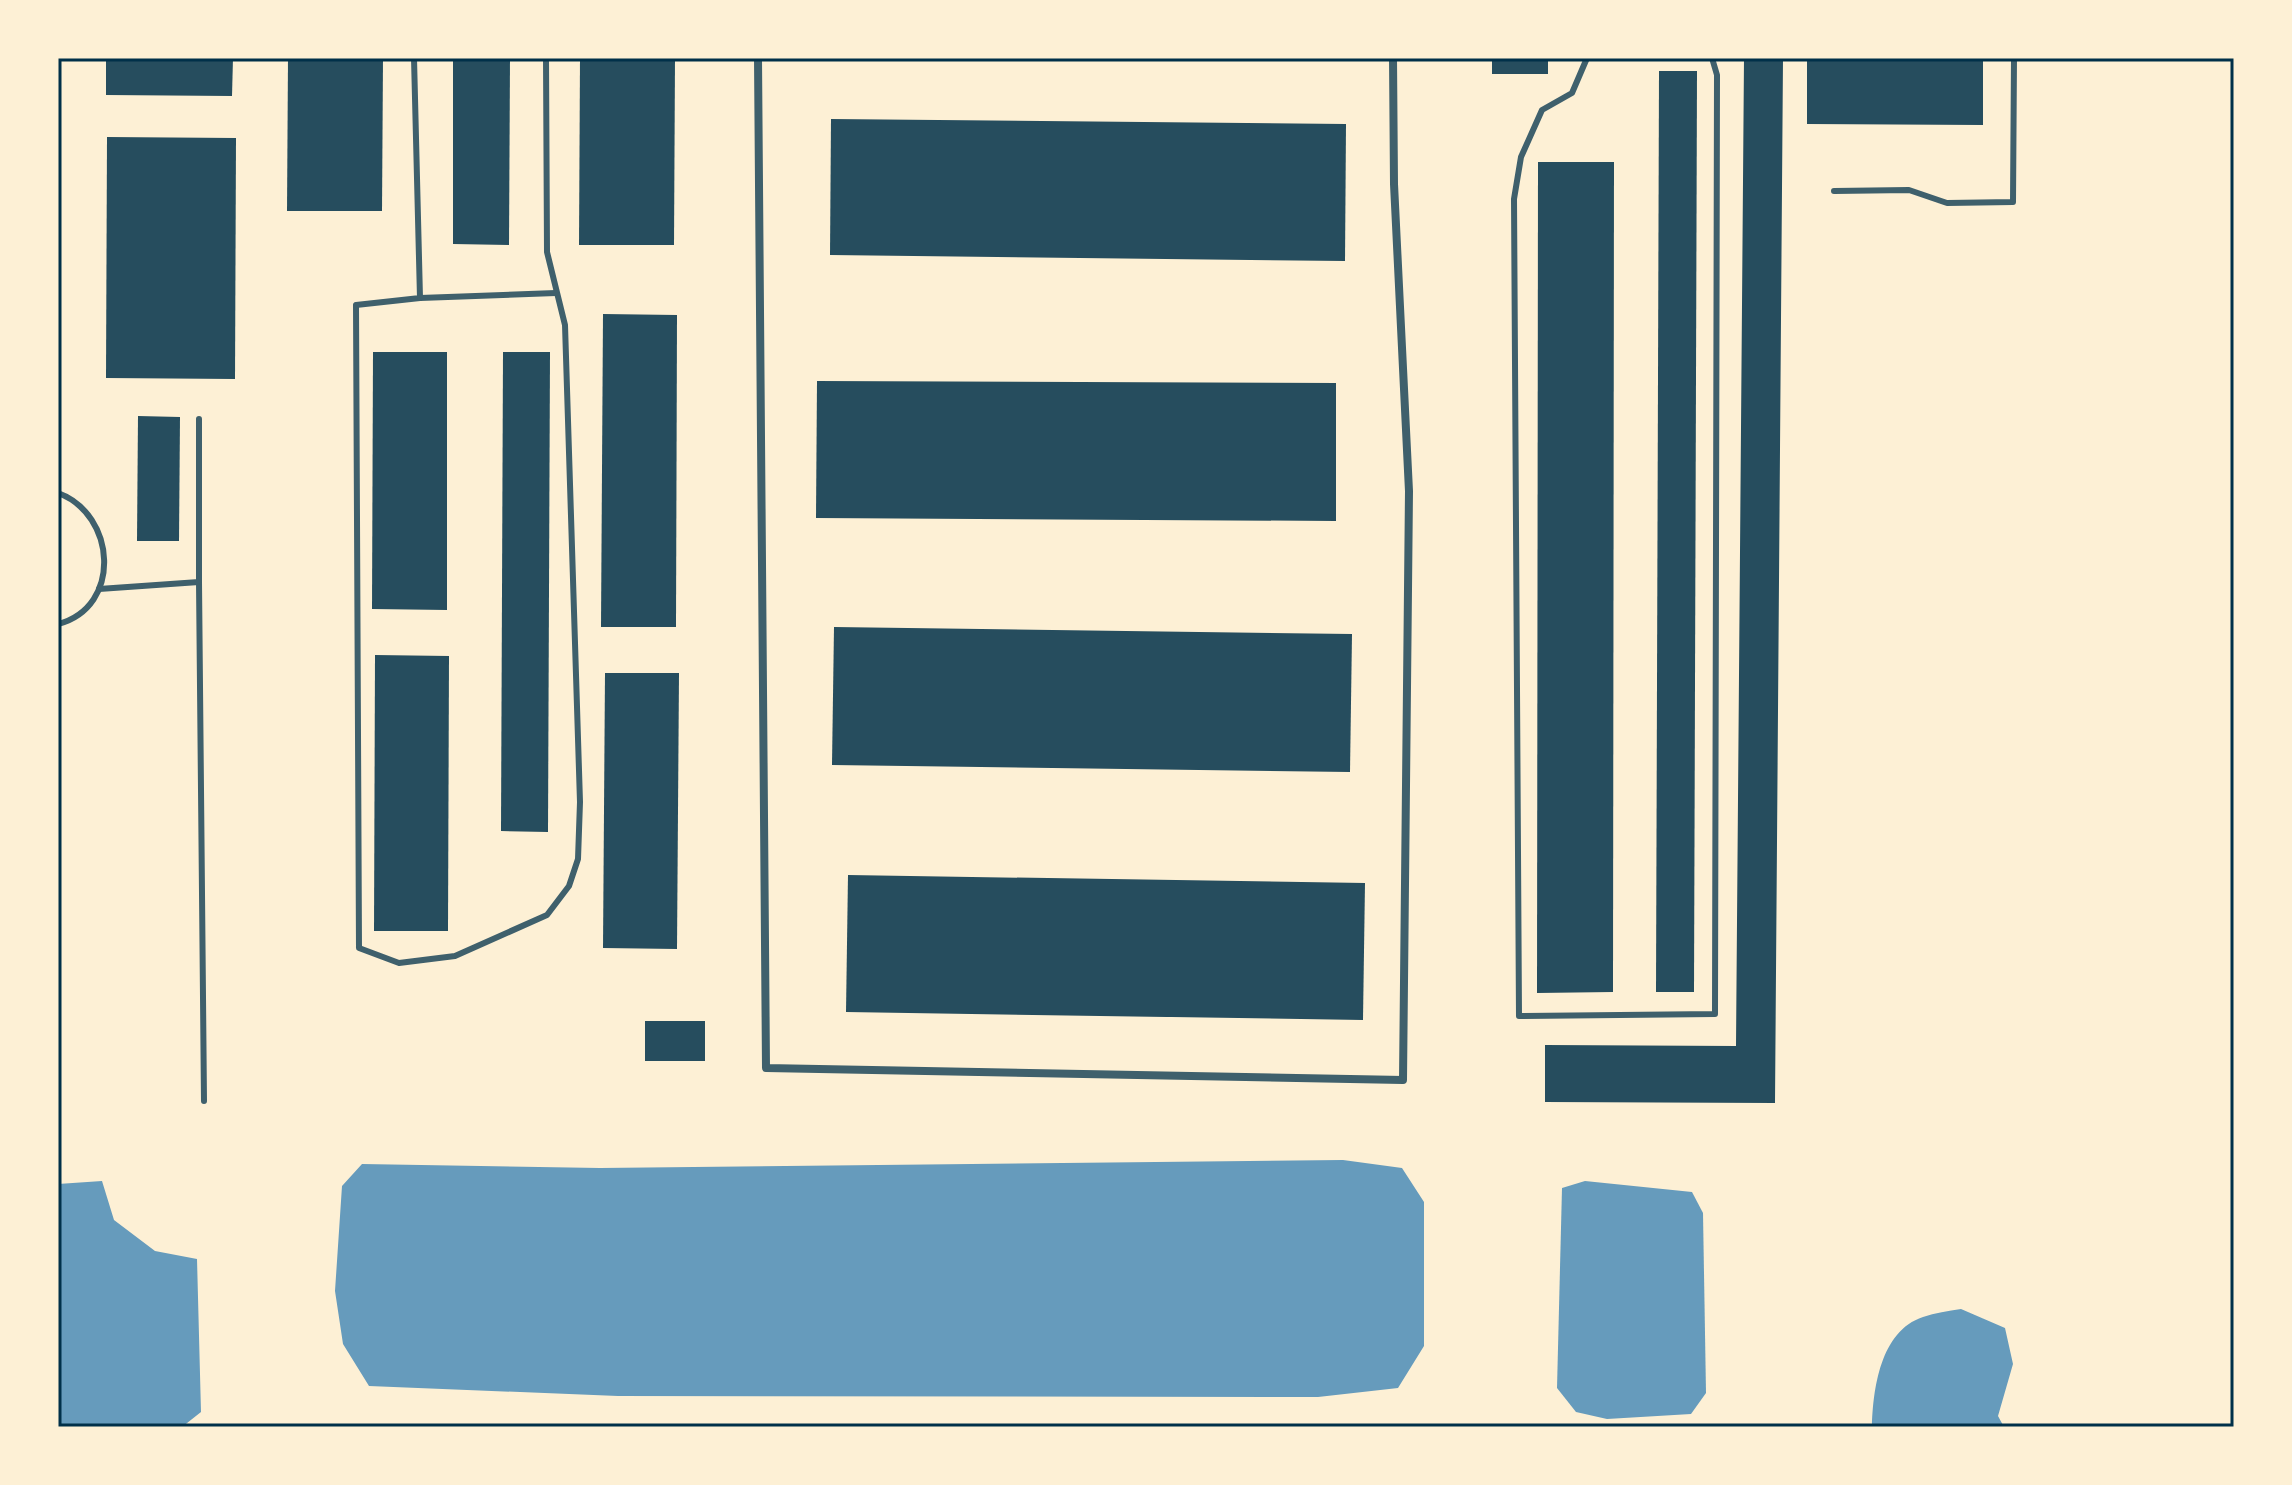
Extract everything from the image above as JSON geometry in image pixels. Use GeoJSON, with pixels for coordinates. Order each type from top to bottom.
{"type":"FeatureCollection","features":[{"type":"Feature","properties":{"kind":"street"},"geometry":{"type":"LineString","coordinates":[[758,58],[766,1068],[1403,1080],[1409,491],[1394,184],[1393,58]]}},
{"type":"Feature","properties":{"kind":"lane"},"geometry":{"type":"LineString","coordinates":[[414,58],[420,298]]}},
{"type":"Feature","properties":{"kind":"lane"},"geometry":{"type":"LineString","coordinates":[[546,58],[547,252],[565,325],[580,802],[578,859],[569,886],[547,915],[455,956],[399,963],[359,948],[356,305],[420,298],[556,293]]}},
{"type":"Feature","properties":{"kind":"lane"},"geometry":{"type":"LineString","coordinates":[[1587,58],[1572,93],[1542,110],[1521,157],[1514,199],[1519,1016],[1715,1014],[1717,75],[1712,58]]}},
{"type":"Feature","properties":{"kind":"lane"},"geometry":{"type":"LineString","coordinates":[[1834,191],[1909,190],[1947,203],[2013,202],[2014,58]]}},
{"type":"Feature","properties":{"kind":"lane"},"geometry":{"type":"LineString","coordinates":[[199,419],[204,1101]]}},
{"type":"Feature","properties":{"kind":"lane"},"geometry":{"type":"LineString","coordinates":[[58,493],[86,509],[98,527],[105,547],[105,569],[99,589],[85,608],[58,624]]}},
{"type":"Feature","properties":{"kind":"lane"},"geometry":{"type":"LineString","coordinates":[[99,589],[199,582]]}},
{"type":"Feature","properties":{"kind":"water"},"geometry":{"type":"Polygon","coordinates":[[[1343,1160],[1402,1168],[1424,1202],[1424,1346],[1398,1388],[1318,1397],[618,1396],[369,1386],[343,1344],[335,1291],[342,1186],[362,1164],[600,1168],[1343,1160]]]}},
{"type":"Feature","properties":{"kind":"water"},"geometry":{"type":"Polygon","coordinates":[[[102,1181],[114,1220],[155,1251],[197,1259],[201,1412],[182,1427],[58,1427],[58,1184],[102,1181]]]}},
{"type":"Feature","properties":{"kind":"water"},"geometry":{"type":"Polygon","coordinates":[[[1585,1181],[1692,1192],[1703,1213],[1706,1393],[1691,1414],[1607,1419],[1576,1412],[1557,1388],[1562,1188],[1585,1181]]]}},
{"type":"Feature","properties":{"kind":"water"},"geometry":{"type":"Polygon","coordinates":[[[1961,1309],[2005,1328],[2013,1364],[1998,1416],[2004,1427],[1872,1427],[1877,1380],[1888,1348],[1897,1335],[1923,1317],[1961,1309]]]}},
{"type":"Feature","properties":{"kind":"building"},"geometry":{"type":"Polygon","coordinates":[[[106,58],[233,58],[232,96],[106,95],[106,58]]]}},
{"type":"Feature","properties":{"kind":"building"},"geometry":{"type":"Polygon","coordinates":[[[288,58],[383,58],[382,211],[287,211],[288,58]]]}},
{"type":"Feature","properties":{"kind":"building"},"geometry":{"type":"Polygon","coordinates":[[[453,58],[510,58],[509,245],[453,244],[453,58]]]}},
{"type":"Feature","properties":{"kind":"building"},"geometry":{"type":"Polygon","coordinates":[[[580,58],[675,58],[674,245],[579,245],[580,58]]]}},
{"type":"Feature","properties":{"kind":"building"},"geometry":{"type":"Polygon","coordinates":[[[1492,58],[1548,58],[1548,74],[1492,74],[1492,58]]]}},
{"type":"Feature","properties":{"kind":"building"},"geometry":{"type":"Polygon","coordinates":[[[1744,58],[1783,58],[1775,1103],[1545,1102],[1545,1045],[1736,1046],[1744,58]]]}},
{"type":"Feature","properties":{"kind":"building"},"geometry":{"type":"Polygon","coordinates":[[[1807,58],[1983,58],[1983,125],[1807,124],[1807,58]]]}},
{"type":"Feature","properties":{"kind":"building"},"geometry":{"type":"Polygon","coordinates":[[[1659,71],[1697,71],[1694,992],[1656,992],[1659,71]]]}},
{"type":"Feature","properties":{"kind":"building"},"geometry":{"type":"Polygon","coordinates":[[[831,119],[1346,124],[1345,261],[830,255],[831,119]]]}},
{"type":"Feature","properties":{"kind":"building"},"geometry":{"type":"Polygon","coordinates":[[[107,137],[236,138],[235,379],[106,378],[107,137]]]}},
{"type":"Feature","properties":{"kind":"building"},"geometry":{"type":"Polygon","coordinates":[[[1538,162],[1614,162],[1613,992],[1537,993],[1538,162]]]}},
{"type":"Feature","properties":{"kind":"building"},"geometry":{"type":"Polygon","coordinates":[[[603,314],[677,315],[676,627],[601,627],[603,314]]]}},
{"type":"Feature","properties":{"kind":"building"},"geometry":{"type":"Polygon","coordinates":[[[373,352],[447,352],[447,610],[372,609],[373,352]]]}},
{"type":"Feature","properties":{"kind":"building"},"geometry":{"type":"Polygon","coordinates":[[[503,352],[550,352],[548,832],[501,831],[503,352]]]}},
{"type":"Feature","properties":{"kind":"building"},"geometry":{"type":"Polygon","coordinates":[[[817,381],[1336,383],[1336,521],[816,518],[817,381]]]}},
{"type":"Feature","properties":{"kind":"building"},"geometry":{"type":"Polygon","coordinates":[[[138,416],[180,417],[179,541],[137,541],[138,416]]]}},
{"type":"Feature","properties":{"kind":"building"},"geometry":{"type":"Polygon","coordinates":[[[834,627],[1352,634],[1350,772],[832,765],[834,627]]]}},
{"type":"Feature","properties":{"kind":"building"},"geometry":{"type":"Polygon","coordinates":[[[375,655],[449,656],[448,931],[374,931],[375,655]]]}},
{"type":"Feature","properties":{"kind":"building"},"geometry":{"type":"Polygon","coordinates":[[[605,673],[679,673],[677,949],[603,948],[605,673]]]}},
{"type":"Feature","properties":{"kind":"building"},"geometry":{"type":"Polygon","coordinates":[[[848,875],[1365,883],[1363,1020],[846,1012],[848,875]]]}},
{"type":"Feature","properties":{"kind":"building"},"geometry":{"type":"Polygon","coordinates":[[[645,1021],[705,1021],[705,1061],[645,1061],[645,1021]]]}}]}
